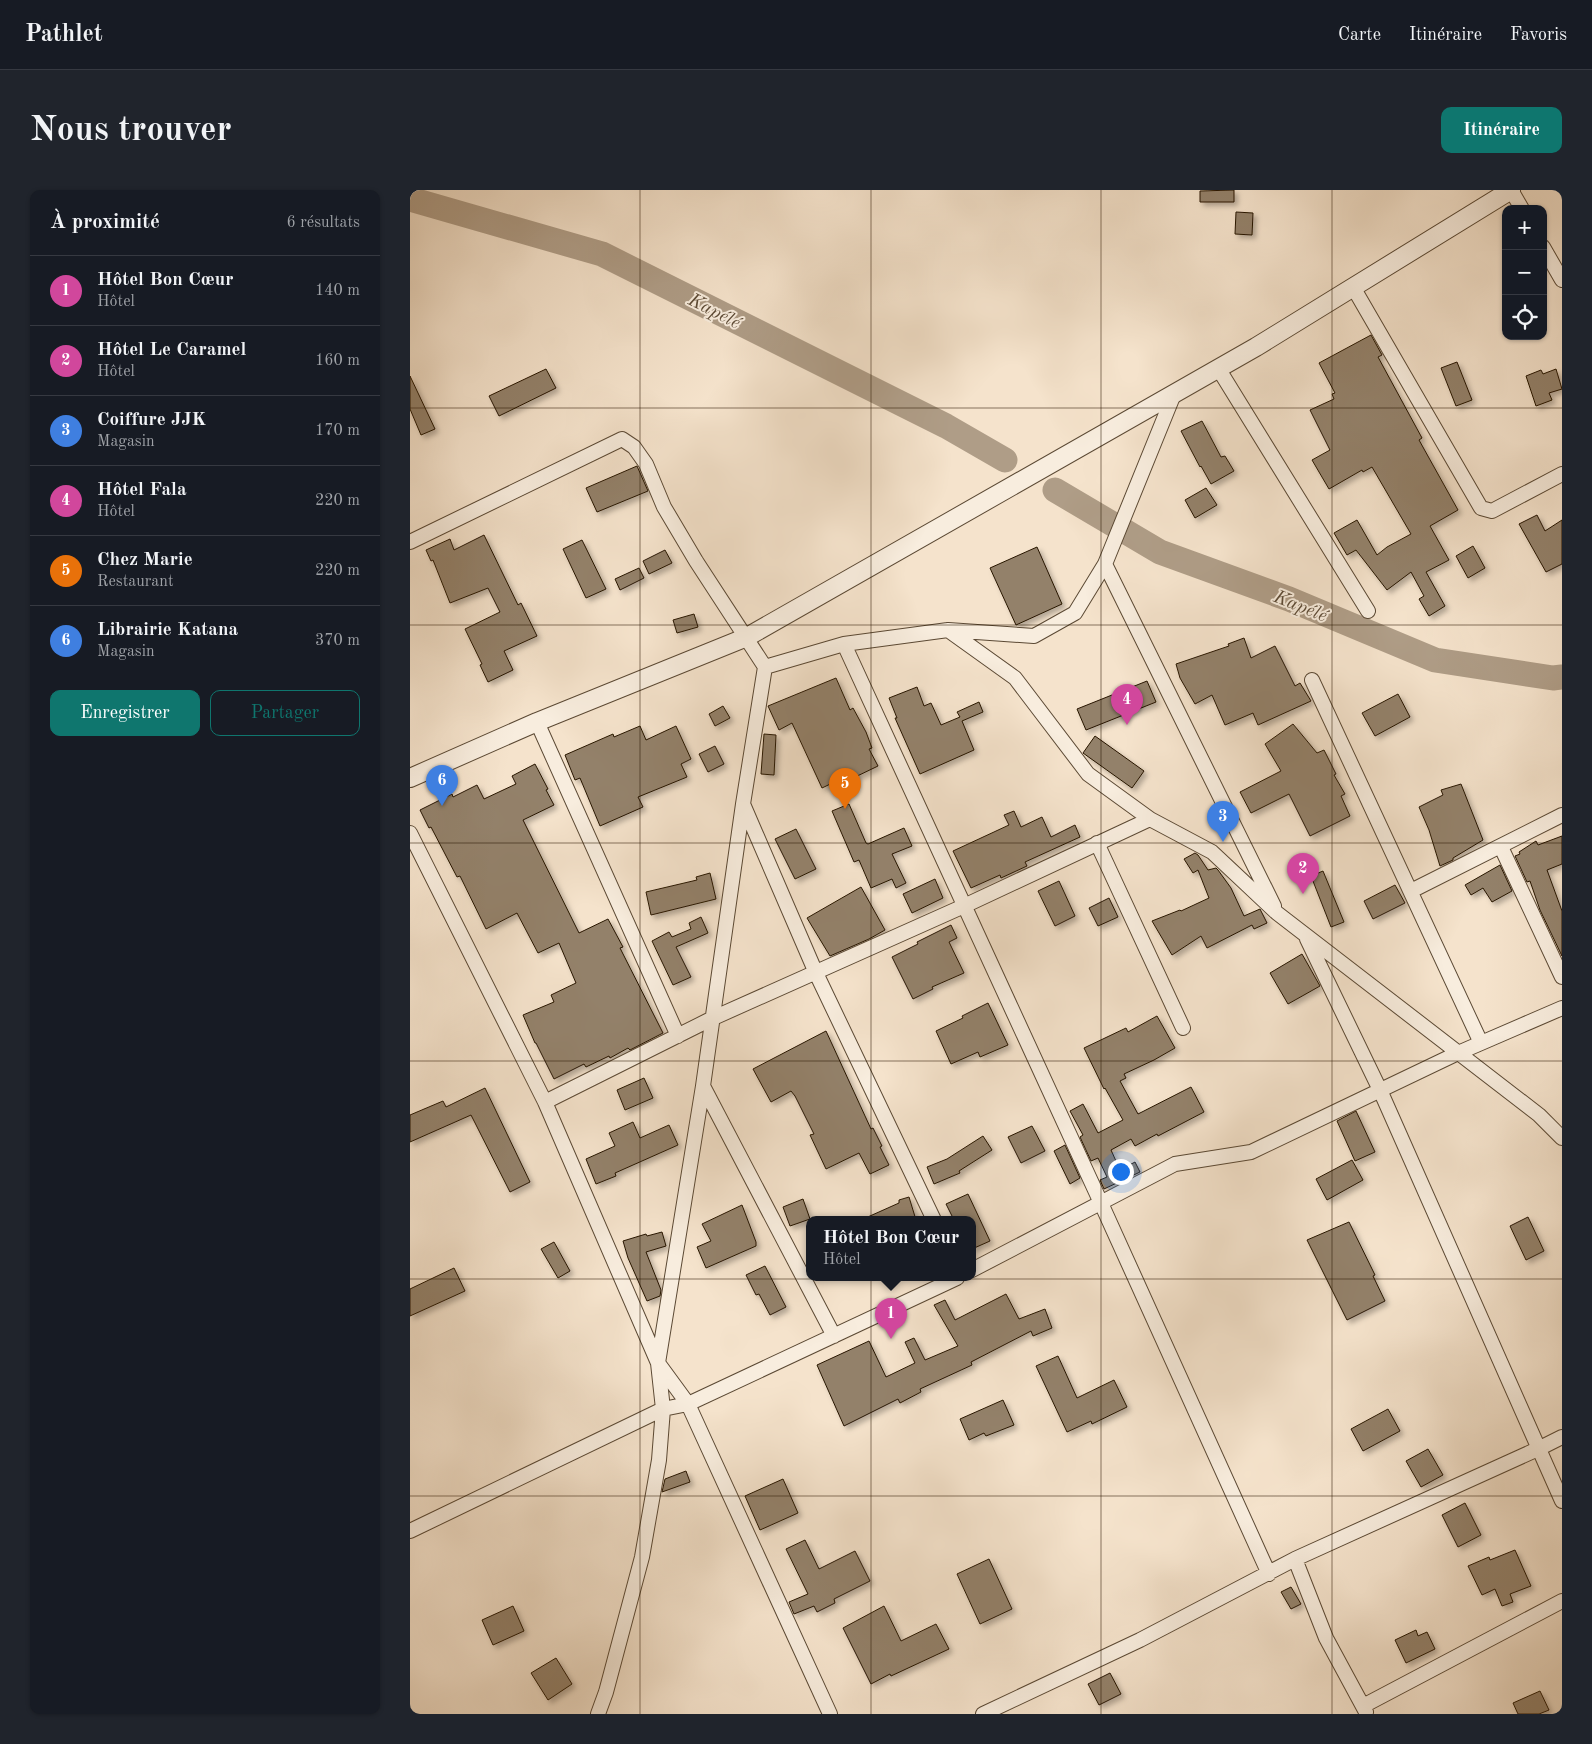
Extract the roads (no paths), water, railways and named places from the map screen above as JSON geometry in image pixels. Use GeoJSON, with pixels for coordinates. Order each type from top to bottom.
{"type":"FeatureCollection","features":[{"type":"Feature","properties":{"kind":"street"},"geometry":{"type":"LineString","coordinates":[[410,778],[538,722],[747,637],[1256,347],[1511,190],[1520,205]]}},
{"type":"Feature","properties":{"kind":"street"},"geometry":{"type":"LineString","coordinates":[[1545,250],[1562,280]]}},
{"type":"Feature","properties":{"kind":"street"},"geometry":{"type":"LineString","coordinates":[[1353,286],[1481,508],[1492,510],[1562,474]]}},
{"type":"Feature","properties":{"kind":"street"},"geometry":{"type":"LineString","coordinates":[[1218,368],[1368,611]]}},
{"type":"Feature","properties":{"kind":"street"},"geometry":{"type":"LineString","coordinates":[[765,667],[844,644],[948,630],[1034,636],[1075,613],[1104,564],[1174,394]]}},
{"type":"Feature","properties":{"kind":"street"},"geometry":{"type":"LineString","coordinates":[[410,542],[622,439],[634,447],[646,464],[668,515],[765,667],[711,1019],[703,1086],[658,1363],[663,1409],[659,1460],[642,1557],[606,1692],[598,1714]]}},
{"type":"Feature","properties":{"kind":"street"},"geometry":{"type":"LineString","coordinates":[[1104,564],[1277,914]]}},
{"type":"Feature","properties":{"kind":"street"},"geometry":{"type":"LineString","coordinates":[[948,630],[1015,678],[1088,774],[1150,819],[1212,852],[1277,914],[1539,1115],[1562,1138]]}},
{"type":"Feature","properties":{"kind":"street"},"geometry":{"type":"LineString","coordinates":[[844,644],[1101,1203],[1268,1574]]}},
{"type":"Feature","properties":{"kind":"street"},"geometry":{"type":"LineString","coordinates":[[1312,680],[1481,1043]]}},
{"type":"Feature","properties":{"kind":"street"},"geometry":{"type":"LineString","coordinates":[[538,722],[678,1036]]}},
{"type":"Feature","properties":{"kind":"street"},"geometry":{"type":"LineString","coordinates":[[743,804],[816,973],[932,1216]]}},
{"type":"Feature","properties":{"kind":"street"},"geometry":{"type":"LineString","coordinates":[[1411,892],[1562,815]]}},
{"type":"Feature","properties":{"kind":"street"},"geometry":{"type":"LineString","coordinates":[[545,1102],[711,1019],[964,906],[1150,819]]}},
{"type":"Feature","properties":{"kind":"street"},"geometry":{"type":"LineString","coordinates":[[410,833],[545,1102],[658,1363],[688,1404],[830,1714]]}},
{"type":"Feature","properties":{"kind":"street"},"geometry":{"type":"LineString","coordinates":[[1097,843],[1183,1028]]}},
{"type":"Feature","properties":{"kind":"street"},"geometry":{"type":"LineString","coordinates":[[1501,847],[1562,977]]}},
{"type":"Feature","properties":{"kind":"street"},"geometry":{"type":"LineString","coordinates":[[1306,936],[1380,1090],[1562,1501]]}},
{"type":"Feature","properties":{"kind":"street"},"geometry":{"type":"LineString","coordinates":[[976,1268],[1175,1164],[1251,1152],[1458,1053],[1562,1008]]}},
{"type":"Feature","properties":{"kind":"street"},"geometry":{"type":"LineString","coordinates":[[703,1086],[834,1336]]}},
{"type":"Feature","properties":{"kind":"street"},"geometry":{"type":"LineString","coordinates":[[410,1531],[663,1409],[688,1404],[952,1281]]}},
{"type":"Feature","properties":{"kind":"street"},"geometry":{"type":"LineString","coordinates":[[983,1714],[1002,1711],[1295,1559],[1562,1437]]}},
{"type":"Feature","properties":{"kind":"street"},"geometry":{"type":"LineString","coordinates":[[1295,1559],[1326,1638],[1365,1710],[1562,1601]]}},
{"type":"Feature","properties":{"kind":"waterway","name":"Kapélé"},"geometry":{"type":"LineString","coordinates":[[410,199],[602,254],[946,426],[1005,460]]}},
{"type":"Feature","properties":{"kind":"waterway","name":"Kapélé"},"geometry":{"type":"LineString","coordinates":[[1055,490],[1160,552],[1289,599],[1435,660],[1553,678],[1562,677]]}},
{"type":"Feature","properties":{"kind":"place","name":"Hôtel Fala"},"geometry":{"type":"Point","coordinates":[1127,725]}},
{"type":"Feature","properties":{"kind":"place","name":"Librairie Katana"},"geometry":{"type":"Point","coordinates":[442,806]}},
{"type":"Feature","properties":{"kind":"place","name":"Chez Marie"},"geometry":{"type":"Point","coordinates":[845,809]}},
{"type":"Feature","properties":{"kind":"place","name":"Coiffure JJK"},"geometry":{"type":"Point","coordinates":[1223,842]}},
{"type":"Feature","properties":{"kind":"place","name":"Hôtel Le Caramel"},"geometry":{"type":"Point","coordinates":[1303,894]}},
{"type":"Feature","properties":{"kind":"place","name":"Hôtel Bon Cœur"},"geometry":{"type":"Point","coordinates":[891,1339]}}]}
